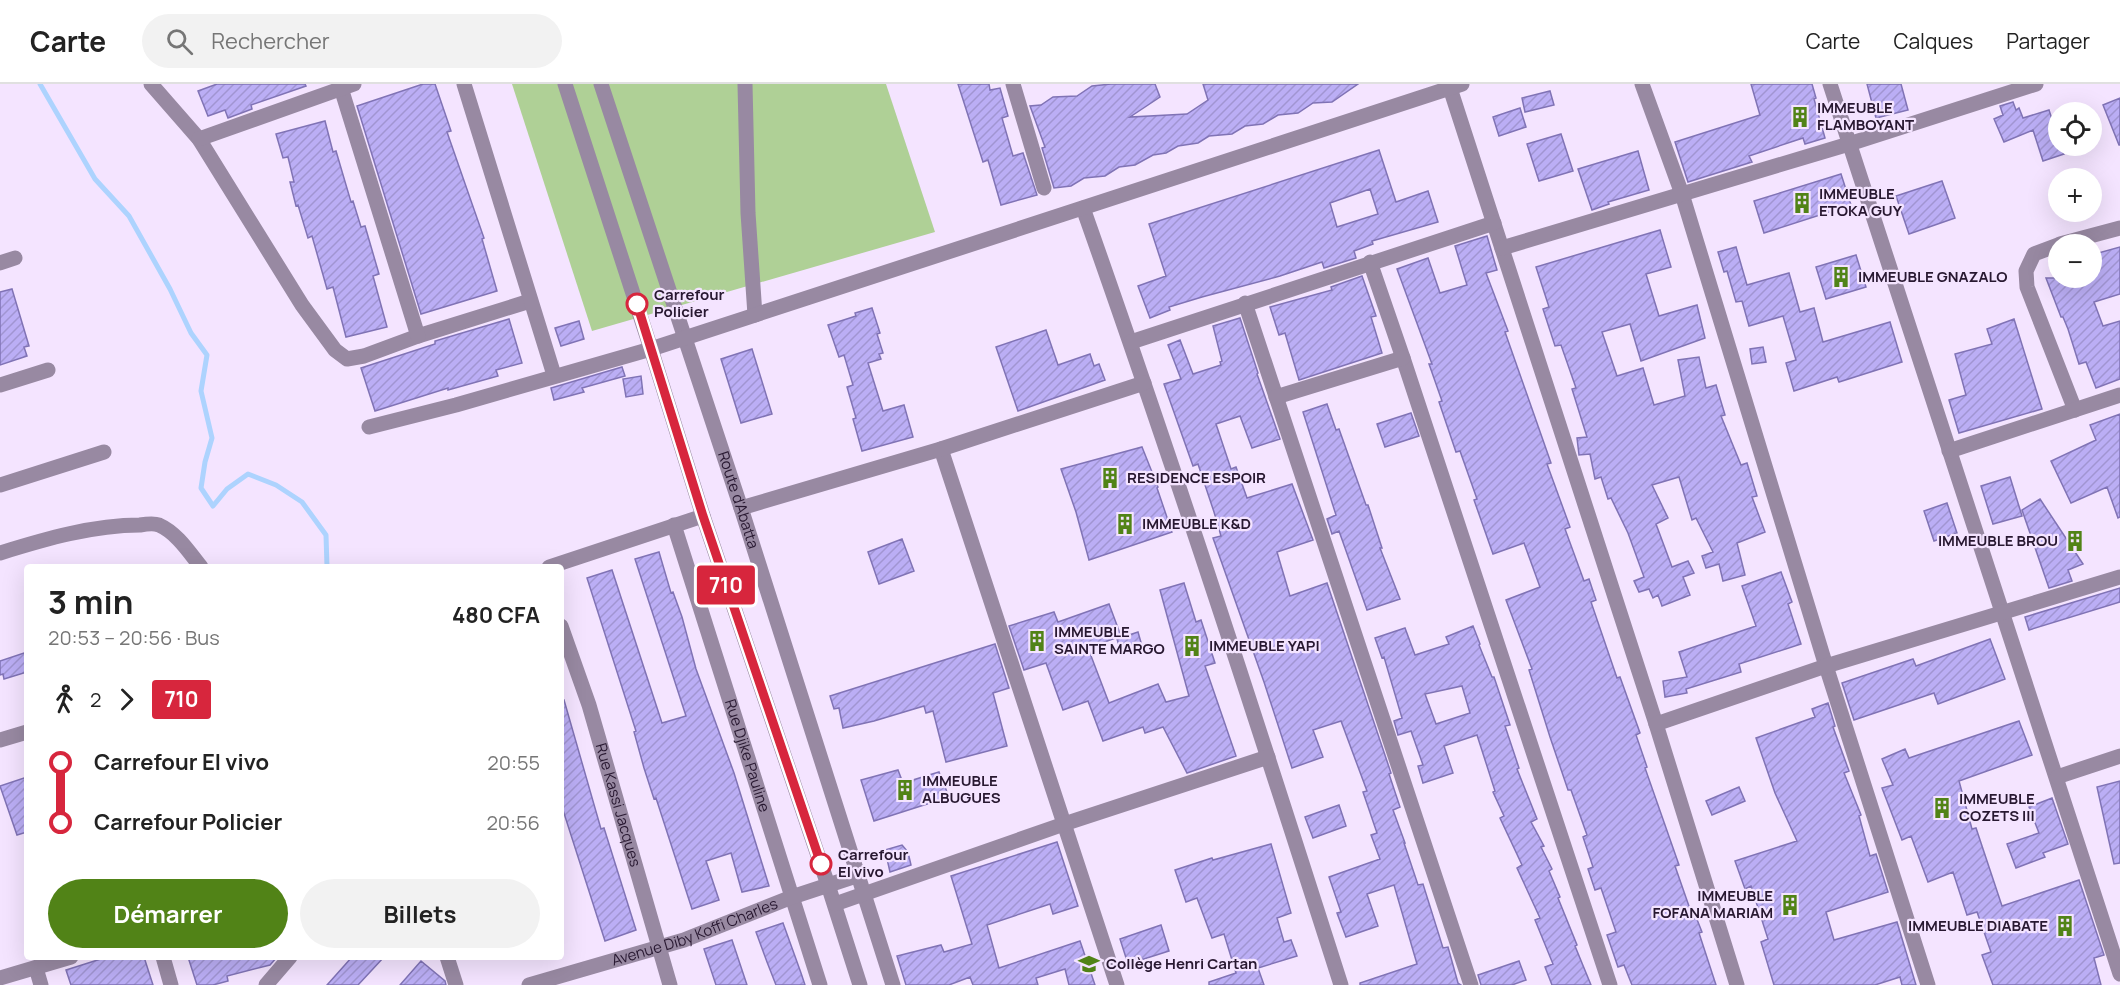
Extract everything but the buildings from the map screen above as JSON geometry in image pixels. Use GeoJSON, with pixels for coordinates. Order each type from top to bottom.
{"type":"FeatureCollection","features":[{"type":"Feature","properties":{"kind":"street"},"geometry":{"type":"LineString","coordinates":[[151,84],[199,139],[302,305],[336,350],[347,359],[530,301]]}},
{"type":"Feature","properties":{"kind":"street"},"geometry":{"type":"LineString","coordinates":[[464,84],[554,375]]}},
{"type":"Feature","properties":{"kind":"street"},"geometry":{"type":"LineString","coordinates":[[565,84],[703,516],[835,904],[860,985]]}},
{"type":"Feature","properties":{"kind":"street","name":"Route d'Abatta"},"geometry":{"type":"LineString","coordinates":[[601,84],[741,508],[893,985]]}},
{"type":"Feature","properties":{"kind":"street"},"geometry":{"type":"LineString","coordinates":[[745,84],[748,213],[756,315]]}},
{"type":"Feature","properties":{"kind":"street"},"geometry":{"type":"LineString","coordinates":[[1013,84],[1044,188]]}},
{"type":"Feature","properties":{"kind":"street"},"geometry":{"type":"LineString","coordinates":[[1642,84],[1682,194],[1826,666],[1928,985]]}},
{"type":"Feature","properties":{"kind":"street"},"geometry":{"type":"LineString","coordinates":[[1830,84],[2120,974]]}},
{"type":"Feature","properties":{"kind":"street"},"geometry":{"type":"LineString","coordinates":[[1502,248],[1849,144],[2036,84]]}},
{"type":"Feature","properties":{"kind":"street"},"geometry":{"type":"LineString","coordinates":[[199,139],[348,86],[418,336]]}},
{"type":"Feature","properties":{"kind":"street"},"geometry":{"type":"LineString","coordinates":[[369,427],[467,402],[554,375],[651,349],[1456,86],[1494,223],[1656,724],[1737,985]]}},
{"type":"Feature","properties":{"kind":"street"},"geometry":{"type":"LineString","coordinates":[[1083,208],[1131,342],[1341,985]]}},
{"type":"Feature","properties":{"kind":"street"},"geometry":{"type":"LineString","coordinates":[[1131,342],[1494,223]]}},
{"type":"Feature","properties":{"kind":"street"},"geometry":{"type":"LineString","coordinates":[[2098,234],[2120,228]]}},
{"type":"Feature","properties":{"kind":"street"},"geometry":{"type":"LineString","coordinates":[[2048,249],[2034,254],[2028,263],[2027,287],[2075,410]]}},
{"type":"Feature","properties":{"kind":"street"},"geometry":{"type":"LineString","coordinates":[[0,263],[15,258]]}},
{"type":"Feature","properties":{"kind":"street"},"geometry":{"type":"LineString","coordinates":[[1370,262],[1610,985]]}},
{"type":"Feature","properties":{"kind":"street"},"geometry":{"type":"LineString","coordinates":[[1245,303],[1471,985]]}},
{"type":"Feature","properties":{"kind":"street"},"geometry":{"type":"LineString","coordinates":[[1276,397],[1403,358]]}},
{"type":"Feature","properties":{"kind":"street"},"geometry":{"type":"LineString","coordinates":[[0,385],[48,370]]}},
{"type":"Feature","properties":{"kind":"street"},"geometry":{"type":"LineString","coordinates":[[741,508],[941,448],[1144,383]]}},
{"type":"Feature","properties":{"kind":"street"},"geometry":{"type":"LineString","coordinates":[[1949,451],[2120,395]]}},
{"type":"Feature","properties":{"kind":"street"},"geometry":{"type":"LineString","coordinates":[[941,448],[1117,985]]}},
{"type":"Feature","properties":{"kind":"street"},"geometry":{"type":"LineString","coordinates":[[0,485],[104,452]]}},
{"type":"Feature","properties":{"kind":"street"},"geometry":{"type":"LineString","coordinates":[[558,564],[703,516]]}},
{"type":"Feature","properties":{"kind":"street"},"geometry":{"type":"LineString","coordinates":[[0,553],[43,539],[86,531],[128,525],[157,524],[176,536],[199,564]]}},
{"type":"Feature","properties":{"kind":"street","name":"Rue Djike Pauline"},"geometry":{"type":"LineString","coordinates":[[674,525],[820,985]]}},
{"type":"Feature","properties":{"kind":"street"},"geometry":{"type":"LineString","coordinates":[[1656,724],[1826,666],[2120,577]]}},
{"type":"Feature","properties":{"kind":"street","name":"Rue Kassi Jacques"},"geometry":{"type":"LineString","coordinates":[[564,635],[592,715],[670,985]]}},
{"type":"Feature","properties":{"kind":"street"},"geometry":{"type":"LineString","coordinates":[[0,740],[24,733]]}},
{"type":"Feature","properties":{"kind":"street"},"geometry":{"type":"LineString","coordinates":[[2057,777],[2120,756]]}},
{"type":"Feature","properties":{"kind":"street"},"geometry":{"type":"LineString","coordinates":[[835,904],[1064,824],[1268,757]]}},
{"type":"Feature","properties":{"kind":"street","name":"Avenue Diby Koffi Charles"},"geometry":{"type":"LineString","coordinates":[[529,985],[684,939],[792,897],[858,875]]}},
{"type":"Feature","properties":{"kind":"street"},"geometry":{"type":"LineString","coordinates":[[0,978],[61,960]]}},
{"type":"Feature","properties":{"kind":"street"},"geometry":{"type":"LineString","coordinates":[[164,960],[171,985]]}},
{"type":"Feature","properties":{"kind":"street"},"geometry":{"type":"LineString","coordinates":[[267,985],[288,960]]}},
{"type":"Feature","properties":{"kind":"street"},"geometry":{"type":"LineString","coordinates":[[448,960],[456,985]]}},
{"type":"Feature","properties":{"kind":"street"},"geometry":{"type":"LineString","coordinates":[[36,968],[41,985]]}},
{"type":"Feature","properties":{"kind":"green space"},"geometry":{"type":"Polygon","coordinates":[[[512,84],[886,84],[935,232],[592,331],[512,84]]]}},
{"type":"Feature","properties":{"kind":"waterway"},"geometry":{"type":"LineString","coordinates":[[40,84],[95,179],[129,216],[170,289],[191,333],[207,355],[201,391],[212,438],[201,488],[213,506],[227,489],[248,474],[276,485],[302,502],[326,535],[327,564]]}},
{"type":"Feature","properties":{"kind":"bus line","name":"710"},"geometry":{"type":"LineString","coordinates":[[637,304],[703,516],[821,864]]}},
{"type":"Feature","properties":{"kind":"place","name":"IMMEUBLE FLAMBOYANT"},"geometry":{"type":"Point","coordinates":[1800,117]}},
{"type":"Feature","properties":{"kind":"place","name":"IMMEUBLE ETOKA GUY"},"geometry":{"type":"Point","coordinates":[1802,203]}},
{"type":"Feature","properties":{"kind":"place","name":"IMMEUBLE GNAZALO"},"geometry":{"type":"Point","coordinates":[1841,277]}},
{"type":"Feature","properties":{"kind":"place","name":"Carrefour Policier"},"geometry":{"type":"Point","coordinates":[637,304]}},
{"type":"Feature","properties":{"kind":"place","name":"RESIDENCE ESPOIR"},"geometry":{"type":"Point","coordinates":[1110,478]}},
{"type":"Feature","properties":{"kind":"place","name":"IMMEUBLE K&D"},"geometry":{"type":"Point","coordinates":[1125,524]}},
{"type":"Feature","properties":{"kind":"place","name":"IMMEUBLE BROU"},"geometry":{"type":"Point","coordinates":[2075,541]}},
{"type":"Feature","properties":{"kind":"place","name":"IMMEUBLE SAINTE MARGO"},"geometry":{"type":"Point","coordinates":[1037,641]}},
{"type":"Feature","properties":{"kind":"place","name":"IMMEUBLE YAPI"},"geometry":{"type":"Point","coordinates":[1192,646]}},
{"type":"Feature","properties":{"kind":"place","name":"IMMEUBLE ALBUGUES"},"geometry":{"type":"Point","coordinates":[905,790]}},
{"type":"Feature","properties":{"kind":"place","name":"IMMEUBLE COZETS III"},"geometry":{"type":"Point","coordinates":[1942,808]}},
{"type":"Feature","properties":{"kind":"place","name":"Carrefour El vivo"},"geometry":{"type":"Point","coordinates":[821,864]}},
{"type":"Feature","properties":{"kind":"place","name":"IMMEUBLE FOFANA MARIAM"},"geometry":{"type":"Point","coordinates":[1790,905]}},
{"type":"Feature","properties":{"kind":"place","name":"IMMEUBLE DIABATE"},"geometry":{"type":"Point","coordinates":[2065,926]}},
{"type":"Feature","properties":{"kind":"place","name":"Collège Henri Cartan"},"geometry":{"type":"Point","coordinates":[1089,964]}}]}
